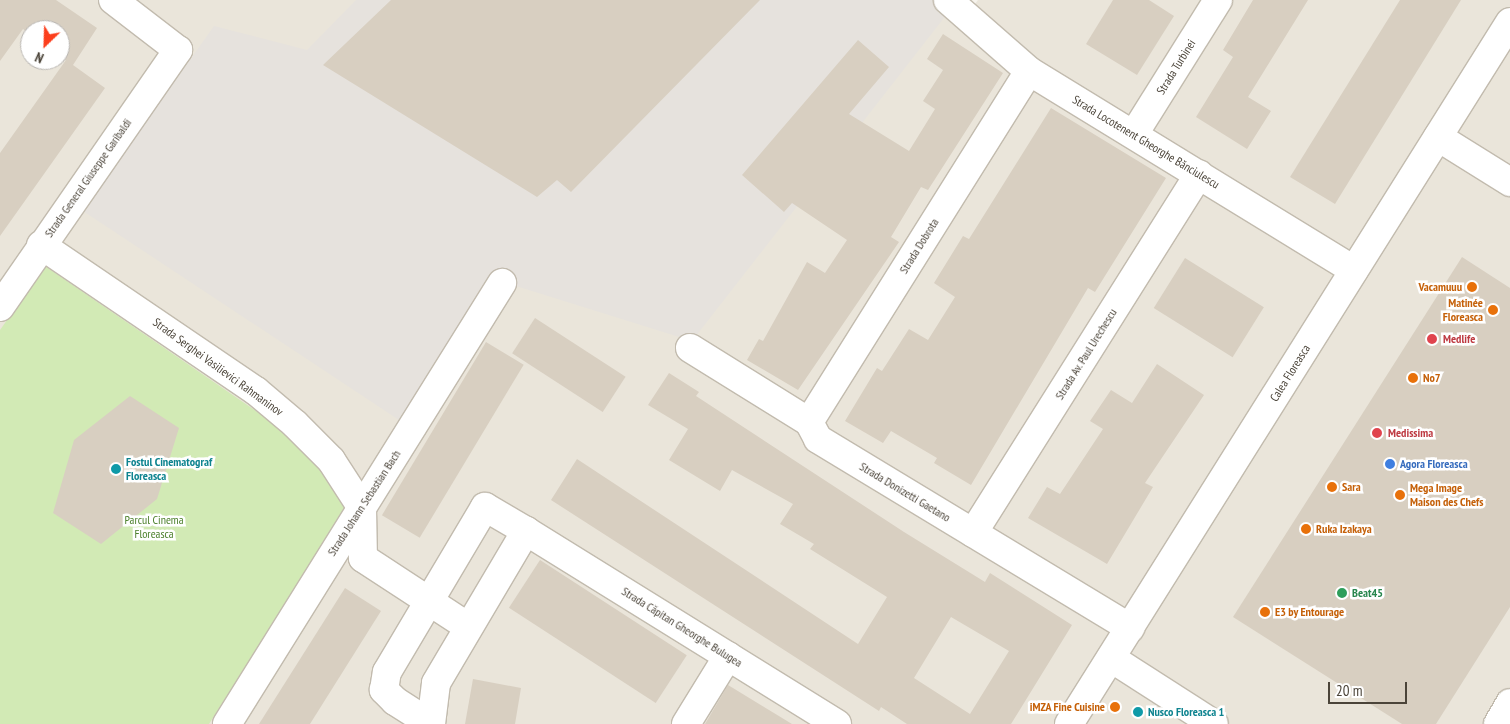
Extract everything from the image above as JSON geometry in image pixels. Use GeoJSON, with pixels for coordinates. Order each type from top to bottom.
{"type":"FeatureCollection","features":[{"type":"Feature","properties":{"kind":"street","name":"Strada General Giuseppe Garibaldi"},"geometry":{"type":"LineString","coordinates":[[0,307],[41,245],[178,50],[112,0]]}},
{"type":"Feature","properties":{"kind":"street","name":"Strada Locotenent Gheorghe Bănciulescu"},"geometry":{"type":"LineString","coordinates":[[948,0],[1029,70],[1354,270]]}},
{"type":"Feature","properties":{"kind":"street","name":"Strada Turbinei"},"geometry":{"type":"LineString","coordinates":[[1134,134],[1218,0]]}},
{"type":"Feature","properties":{"kind":"street","name":"Calea Floreasca"},"geometry":{"type":"LineString","coordinates":[[1069,724],[1510,22]]}},
{"type":"Feature","properties":{"kind":"street","name":"Strada Dobrota"},"geometry":{"type":"LineString","coordinates":[[809,422],[1029,70]]}},
{"type":"Feature","properties":{"kind":"street"},"geometry":{"type":"LineString","coordinates":[[1438,137],[1510,182]]}},
{"type":"Feature","properties":{"kind":"street","name":"Strada Av. Paul Urechescu"},"geometry":{"type":"LineString","coordinates":[[973,533],[1199,174]]}},
{"type":"Feature","properties":{"kind":"street","name":"Strada Serghei Vasilievici Rahmaninov"},"geometry":{"type":"LineString","coordinates":[[41,245],[256,392],[295,424],[331,460],[362,508]]}},
{"type":"Feature","properties":{"kind":"street","name":"Strada Johann Sebastian Bach"},"geometry":{"type":"LineString","coordinates":[[227,724],[502,283]]}},
{"type":"Feature","properties":{"kind":"street","name":"Strada Donizetti Gaetano"},"geometry":{"type":"LineString","coordinates":[[690,348],[809,422],[818,439],[1130,628]]}},
{"type":"Feature","properties":{"kind":"street","name":"Strada Căpitan Gheorghe Bulugea"},"geometry":{"type":"LineString","coordinates":[[431,724],[395,701],[384,690],[387,672],[426,601],[485,507],[837,724]]}},
{"type":"Feature","properties":{"kind":"street"},"geometry":{"type":"LineString","coordinates":[[362,508],[363,558],[426,601],[468,626]]}},
{"type":"Feature","properties":{"kind":"street"},"geometry":{"type":"LineString","coordinates":[[431,724],[436,683],[468,626],[526,531]]}},
{"type":"Feature","properties":{"kind":"street"},"geometry":{"type":"LineString","coordinates":[[686,724],[728,656]]}},
{"type":"Feature","properties":{"kind":"street"},"geometry":{"type":"LineString","coordinates":[[1110,658],[1214,724]]}},
{"type":"Feature","properties":{"kind":"street"},"geometry":{"type":"LineString","coordinates":[[1498,724],[1510,703]]}},
{"type":"Feature","properties":{"kind":"shaded area"},"geometry":{"type":"Polygon","coordinates":[[[0,0],[964,0],[972,8],[978,0],[1510,0],[1510,724],[0,724],[0,0]]]}},
{"type":"Feature","properties":{"kind":"shaded area"},"geometry":{"type":"Polygon","coordinates":[[[356,0],[932,0],[947,14],[692,341],[490,278],[399,420],[83,211],[214,26],[307,50],[356,0]]]}},
{"type":"Feature","properties":{"kind":"green space","name":"Parcul Cinema Floreasca"},"geometry":{"type":"Polygon","coordinates":[[[45,266],[282,429],[308,452],[346,508],[209,724],[0,724],[0,330],[45,266]]]}},
{"type":"Feature","properties":{"kind":"building"},"geometry":{"type":"Polygon","coordinates":[[[0,0],[56,0],[97,28],[73,65],[105,88],[0,236],[0,153],[59,70],[70,70],[70,20],[20,20],[20,33],[0,61],[0,0]]]}},
{"type":"Feature","properties":{"kind":"building"},"geometry":{"type":"Polygon","coordinates":[[[391,0],[760,0],[571,192],[557,180],[537,197],[323,65],[391,0]]]}},
{"type":"Feature","properties":{"kind":"building"},"geometry":{"type":"Polygon","coordinates":[[[1113,0],[1149,0],[1174,16],[1137,75],[1086,44],[1113,0]]]}},
{"type":"Feature","properties":{"kind":"building"},"geometry":{"type":"Polygon","coordinates":[[[1253,0],[1308,0],[1248,97],[1271,111],[1247,149],[1196,117],[1233,57],[1223,50],[1253,0]]]}},
{"type":"Feature","properties":{"kind":"building"},"geometry":{"type":"Polygon","coordinates":[[[1400,0],[1461,0],[1335,204],[1290,177],[1400,0]]]}},
{"type":"Feature","properties":{"kind":"building"},"geometry":{"type":"Polygon","coordinates":[[[943,34],[1003,73],[928,190],[921,187],[891,237],[899,242],[798,390],[747,360],[759,339],[763,341],[807,262],[825,273],[847,240],[792,203],[784,212],[742,175],[858,40],[889,67],[849,114],[909,151],[935,109],[923,101],[943,70],[927,59],[943,34]]]}},
{"type":"Feature","properties":{"kind":"building"},"geometry":{"type":"Polygon","coordinates":[[[1051,108],[1166,178],[1095,292],[1088,288],[971,485],[934,463],[937,458],[891,431],[883,443],[845,421],[877,368],[882,371],[909,329],[928,340],[955,297],[934,283],[963,236],[969,239],[1051,108]]]}},
{"type":"Feature","properties":{"kind":"building"},"geometry":{"type":"Polygon","coordinates":[[[1462,257],[1510,288],[1510,607],[1436,724],[1402,724],[1233,617],[1462,257]]]}},
{"type":"Feature","properties":{"kind":"building"},"geometry":{"type":"Polygon","coordinates":[[[1185,258],[1264,307],[1233,357],[1154,308],[1185,258]]]}},
{"type":"Feature","properties":{"kind":"building"},"geometry":{"type":"Polygon","coordinates":[[[535,318],[626,377],[603,412],[512,353],[535,318]]]}},
{"type":"Feature","properties":{"kind":"building"},"geometry":{"type":"Polygon","coordinates":[[[486,342],[524,365],[420,538],[382,515],[486,342]]]}},
{"type":"Feature","properties":{"kind":"building"},"geometry":{"type":"Polygon","coordinates":[[[1157,364],[1204,395],[1145,483],[1153,487],[1107,564],[1028,518],[1047,487],[1060,494],[1103,429],[1090,421],[1111,390],[1132,403],[1157,364]]]}},
{"type":"Feature","properties":{"kind":"building"},"geometry":{"type":"Polygon","coordinates":[[[669,373],[699,392],[696,396],[904,532],[985,582],[990,573],[1072,625],[1011,724],[907,724],[881,707],[879,711],[551,500],[577,459],[858,644],[887,597],[810,549],[814,544],[780,524],[793,504],[732,470],[720,491],[669,460],[688,429],[648,405],[669,373]],[[951,617],[914,678],[970,714],[1009,651],[951,617]]]}},
{"type":"Feature","properties":{"kind":"building","name":"Fostul Cinematograf Floreasca"},"geometry":{"type":"Polygon","coordinates":[[[130,396],[179,428],[157,499],[101,544],[53,513],[74,440],[130,396]]]}},
{"type":"Feature","properties":{"kind":"building"},"geometry":{"type":"Polygon","coordinates":[[[540,560],[687,655],[656,703],[509,608],[540,560]]]}},
{"type":"Feature","properties":{"kind":"building"},"geometry":{"type":"Polygon","coordinates":[[[345,588],[381,611],[310,724],[259,724],[345,588]]]}},
{"type":"Feature","properties":{"kind":"building"},"geometry":{"type":"Polygon","coordinates":[[[473,679],[521,688],[515,724],[465,724],[473,679]]]}},
{"type":"Feature","properties":{"kind":"building"},"geometry":{"type":"Polygon","coordinates":[[[728,685],[792,724],[705,724],[728,685]]]}},
{"type":"Feature","properties":{"kind":"place","name":"Vacamuuu"},"geometry":{"type":"Point","coordinates":[1472,287]}},
{"type":"Feature","properties":{"kind":"place","name":"Matinée Floreasca"},"geometry":{"type":"Point","coordinates":[1493,310]}},
{"type":"Feature","properties":{"kind":"place","name":"Medlife"},"geometry":{"type":"Point","coordinates":[1432,339]}},
{"type":"Feature","properties":{"kind":"place","name":"No7"},"geometry":{"type":"Point","coordinates":[1413,378]}},
{"type":"Feature","properties":{"kind":"place","name":"Medissima"},"geometry":{"type":"Point","coordinates":[1377,433]}},
{"type":"Feature","properties":{"kind":"place","name":"Agora Floreasca"},"geometry":{"type":"Point","coordinates":[1390,464]}},
{"type":"Feature","properties":{"kind":"place","name":"Fostul Cinematograf Floreasca"},"geometry":{"type":"Point","coordinates":[116,469]}},
{"type":"Feature","properties":{"kind":"place","name":"Sara"},"geometry":{"type":"Point","coordinates":[1332,487]}},
{"type":"Feature","properties":{"kind":"place","name":"Mega Image Maison des Chefs"},"geometry":{"type":"Point","coordinates":[1400,495]}},
{"type":"Feature","properties":{"kind":"place","name":"Ruka Izakaya"},"geometry":{"type":"Point","coordinates":[1306,529]}},
{"type":"Feature","properties":{"kind":"place","name":"Beat45"},"geometry":{"type":"Point","coordinates":[1342,593]}},
{"type":"Feature","properties":{"kind":"place","name":"E3 by Entourage"},"geometry":{"type":"Point","coordinates":[1265,612]}},
{"type":"Feature","properties":{"kind":"place","name":"iMZA Fine Cuisine"},"geometry":{"type":"Point","coordinates":[1115,707]}},
{"type":"Feature","properties":{"kind":"place","name":"Nusco Floreasca 1"},"geometry":{"type":"Point","coordinates":[1138,712]}}]}
